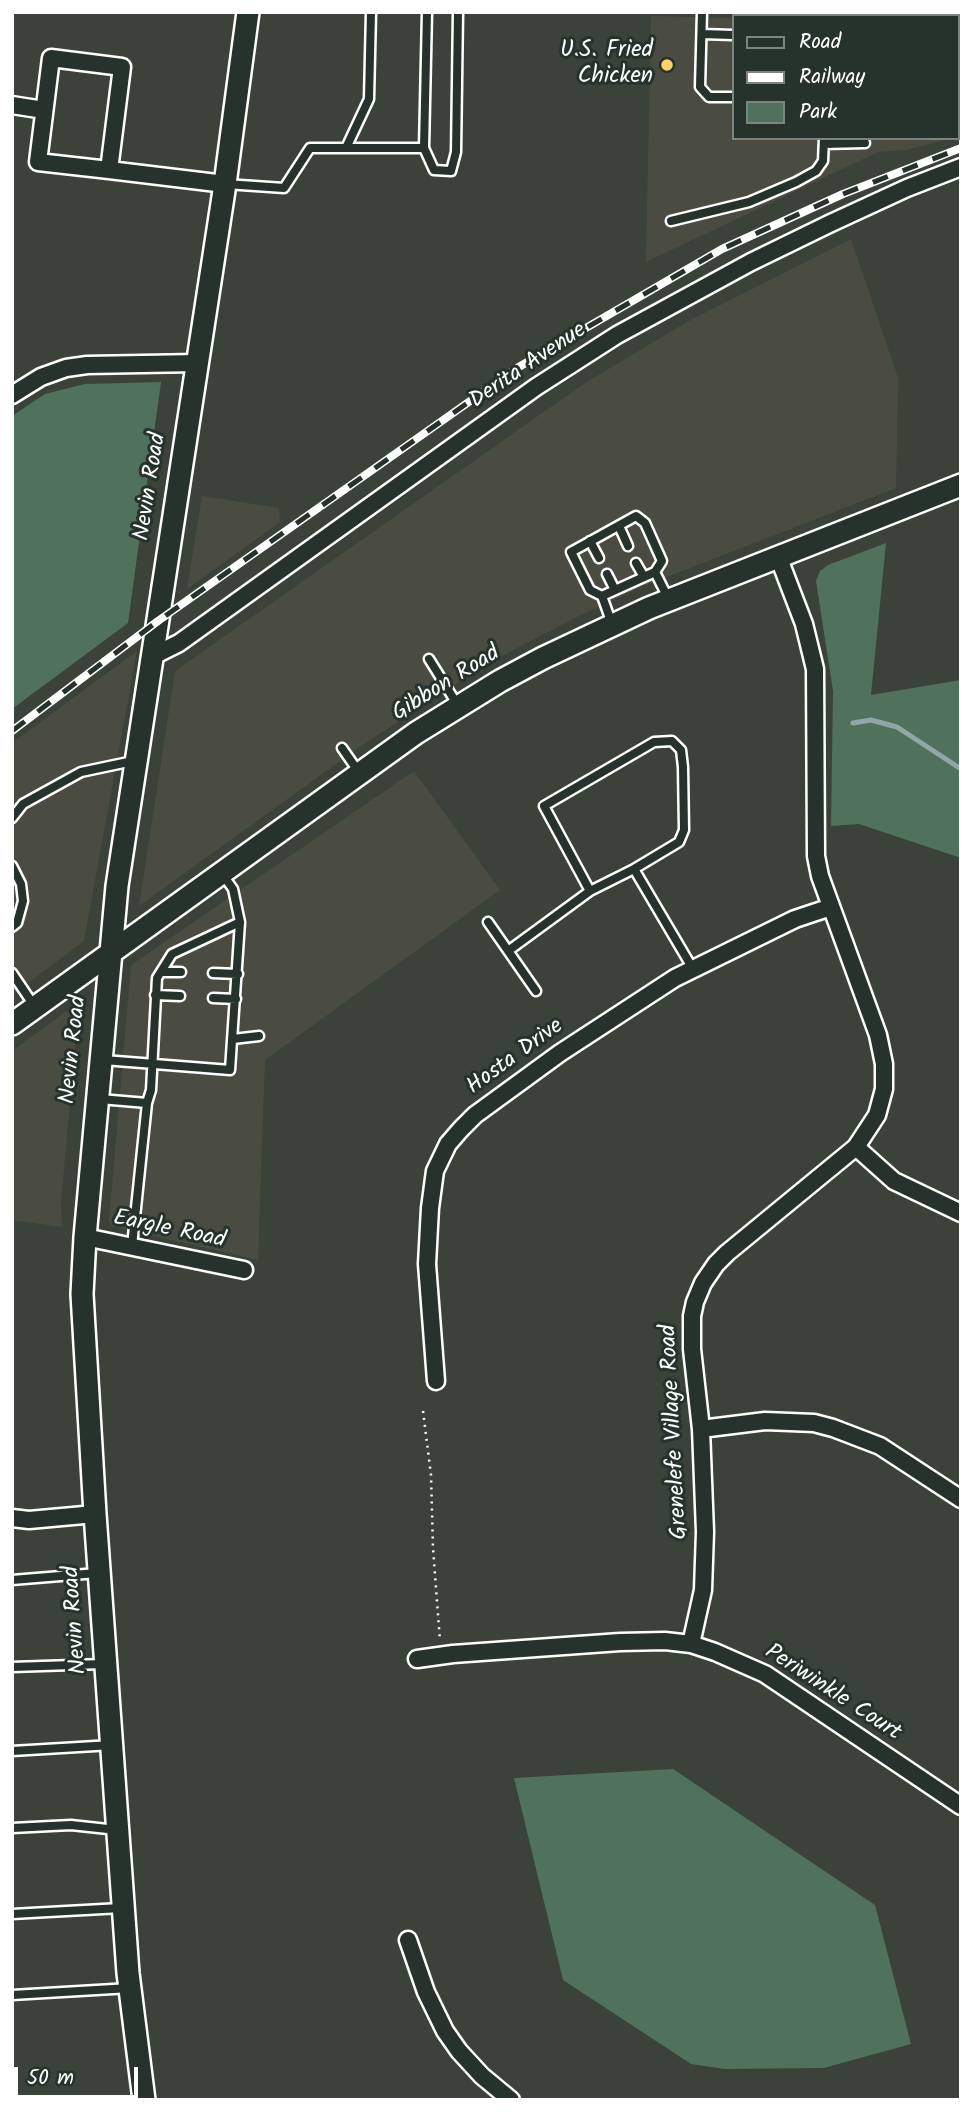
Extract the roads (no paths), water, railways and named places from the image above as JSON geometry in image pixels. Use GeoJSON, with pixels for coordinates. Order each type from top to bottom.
{"type":"FeatureCollection","features":[{"type":"Feature","properties":{"kind":"main road","name":"Nevin Road"},"geometry":{"type":"LineString","coordinates":[[144,2100],[130,1987],[117,1829],[82,1294],[117,886],[225,184],[248,12]]}},
{"type":"Feature","properties":{"kind":"main road","name":"Gibbon Road"},"geometry":{"type":"LineString","coordinates":[[12,1024],[416,733],[543,658],[669,600],[961,485]]}},
{"type":"Feature","properties":{"kind":"street"},"geometry":{"type":"LineString","coordinates":[[109,170],[122,67],[51,58],[38,162],[225,184]]}},
{"type":"Feature","properties":{"kind":"street"},"geometry":{"type":"LineString","coordinates":[[12,105],[44,110]]}},
{"type":"Feature","properties":{"kind":"street","name":"Derita Avenue"},"geometry":{"type":"LineString","coordinates":[[153,656],[179,643],[536,387],[617,335],[819,228],[961,167]]}},
{"type":"Feature","properties":{"kind":"street"},"geometry":{"type":"LineString","coordinates":[[12,395],[41,377],[66,368],[87,365],[197,363]]}},
{"type":"Feature","properties":{"kind":"street","name":"Grenelefe Village Road"},"geometry":{"type":"LineString","coordinates":[[691,1644],[705,1569],[701,1429],[692,1349],[692,1316],[703,1283],[727,1253],[856,1147],[877,1115],[884,1089],[884,1064],[878,1035],[831,907],[816,856],[815,668],[804,624],[778,556]]}},
{"type":"Feature","properties":{"kind":"street","name":"Hosta Drive"},"geometry":{"type":"LineString","coordinates":[[436,1381],[428,1253],[432,1185],[435,1171],[448,1144],[475,1115],[628,1007],[693,969],[795,919],[831,907]]}},
{"type":"Feature","properties":{"kind":"street"},"geometry":{"type":"LineString","coordinates":[[856,1147],[894,1181],[961,1213]]}},
{"type":"Feature","properties":{"kind":"street","name":"Eargle Road"},"geometry":{"type":"LineString","coordinates":[[85,1237],[244,1270]]}},
{"type":"Feature","properties":{"kind":"street"},"geometry":{"type":"LineString","coordinates":[[701,1429],[765,1421],[814,1423],[833,1428],[880,1447],[961,1499]]}},
{"type":"Feature","properties":{"kind":"street"},"geometry":{"type":"LineString","coordinates":[[12,1518],[29,1520],[96,1514]]}},
{"type":"Feature","properties":{"kind":"street","name":"Periwinkle Court"},"geometry":{"type":"LineString","coordinates":[[417,1659],[620,1642],[664,1641],[691,1644],[765,1674],[961,1806]]}},
{"type":"Feature","properties":{"kind":"street"},"geometry":{"type":"LineString","coordinates":[[408,1940],[425,1992],[445,2031],[482,2076],[511,2100]]}},
{"type":"Feature","properties":{"kind":"lane"},"geometry":{"type":"LineString","coordinates":[[346,148],[369,99],[371,12]]}},
{"type":"Feature","properties":{"kind":"lane"},"geometry":{"type":"LineString","coordinates":[[427,12],[424,148],[434,170],[451,171],[456,152],[458,12]]}},
{"type":"Feature","properties":{"kind":"lane"},"geometry":{"type":"LineString","coordinates":[[702,12],[700,87],[709,97],[732,97]]}},
{"type":"Feature","properties":{"kind":"lane"},"geometry":{"type":"LineString","coordinates":[[702,34],[732,35]]}},
{"type":"Feature","properties":{"kind":"lane"},"geometry":{"type":"LineString","coordinates":[[671,221],[749,202],[796,182],[816,171],[823,161],[824,141],[865,143]]}},
{"type":"Feature","properties":{"kind":"lane"},"geometry":{"type":"LineString","coordinates":[[225,184],[284,188],[310,148],[424,148]]}},
{"type":"Feature","properties":{"kind":"lane"},"geometry":{"type":"LineString","coordinates":[[602,596],[655,572],[662,561],[645,523],[636,516],[571,552],[590,590],[602,596],[613,625]]}},
{"type":"Feature","properties":{"kind":"lane"},"geometry":{"type":"LineString","coordinates":[[619,526],[628,546]]}},
{"type":"Feature","properties":{"kind":"lane"},"geometry":{"type":"LineString","coordinates":[[590,541],[598,558]]}},
{"type":"Feature","properties":{"kind":"lane"},"geometry":{"type":"LineString","coordinates":[[636,563],[644,578]]}},
{"type":"Feature","properties":{"kind":"lane"},"geometry":{"type":"LineString","coordinates":[[655,572],[669,600]]}},
{"type":"Feature","properties":{"kind":"lane"},"geometry":{"type":"LineString","coordinates":[[607,574],[615,590]]}},
{"type":"Feature","properties":{"kind":"lane"},"geometry":{"type":"LineString","coordinates":[[429,659],[459,707]]}},
{"type":"Feature","properties":{"kind":"lane"},"geometry":{"type":"LineString","coordinates":[[508,951],[590,891],[679,842],[684,830],[683,767],[681,750],[672,741],[654,742],[544,806],[590,891]]}},
{"type":"Feature","properties":{"kind":"lane"},"geometry":{"type":"LineString","coordinates":[[342,748],[360,774]]}},
{"type":"Feature","properties":{"kind":"lane"},"geometry":{"type":"LineString","coordinates":[[12,818],[23,804],[81,772],[136,760]]}},
{"type":"Feature","properties":{"kind":"lane"},"geometry":{"type":"LineString","coordinates":[[12,866],[21,884],[23,901],[17,923],[12,927]]}},
{"type":"Feature","properties":{"kind":"lane"},"geometry":{"type":"LineString","coordinates":[[634,869],[693,969]]}},
{"type":"Feature","properties":{"kind":"lane"},"geometry":{"type":"LineString","coordinates":[[101,1059],[230,1070],[240,922],[233,889],[222,873]]}},
{"type":"Feature","properties":{"kind":"lane"},"geometry":{"type":"LineString","coordinates":[[132,1246],[152,1065],[157,978],[172,954],[240,922]]}},
{"type":"Feature","properties":{"kind":"lane"},"geometry":{"type":"LineString","coordinates":[[488,922],[536,991]]}},
{"type":"Feature","properties":{"kind":"lane"},"geometry":{"type":"LineString","coordinates":[[161,972],[181,972]]}},
{"type":"Feature","properties":{"kind":"lane"},"geometry":{"type":"LineString","coordinates":[[12,973],[35,1007]]}},
{"type":"Feature","properties":{"kind":"lane"},"geometry":{"type":"LineString","coordinates":[[213,973],[238,974]]}},
{"type":"Feature","properties":{"kind":"lane"},"geometry":{"type":"LineString","coordinates":[[155,995],[180,996]]}},
{"type":"Feature","properties":{"kind":"lane"},"geometry":{"type":"LineString","coordinates":[[214,998],[236,999]]}},
{"type":"Feature","properties":{"kind":"lane"},"geometry":{"type":"LineString","coordinates":[[233,1039],[259,1036]]}},
{"type":"Feature","properties":{"kind":"lane"},"geometry":{"type":"LineString","coordinates":[[97,1099],[147,1104]]}},
{"type":"Feature","properties":{"kind":"lane"},"geometry":{"type":"LineString","coordinates":[[12,1580],[100,1573]]}},
{"type":"Feature","properties":{"kind":"lane"},"geometry":{"type":"LineString","coordinates":[[12,1667],[106,1664]]}},
{"type":"Feature","properties":{"kind":"lane"},"geometry":{"type":"LineString","coordinates":[[12,1751],[111,1745]]}},
{"type":"Feature","properties":{"kind":"lane"},"geometry":{"type":"LineString","coordinates":[[12,1828],[71,1825],[117,1829]]}},
{"type":"Feature","properties":{"kind":"lane"},"geometry":{"type":"LineString","coordinates":[[12,1914],[124,1908]]}},
{"type":"Feature","properties":{"kind":"lane"},"geometry":{"type":"LineString","coordinates":[[12,1995],[130,1987]]}},
{"type":"Feature","properties":{"kind":"waterway"},"geometry":{"type":"LineString","coordinates":[[853,723],[871,720],[897,727],[961,769]]}},
{"type":"Feature","properties":{"kind":"railway"},"geometry":{"type":"LineString","coordinates":[[12,731],[158,621],[517,368],[722,249],[843,194],[961,148]]}},
{"type":"Feature","properties":{"kind":"place","name":"U.S. Fried Chicken"},"geometry":{"type":"Point","coordinates":[667,65]}}]}
